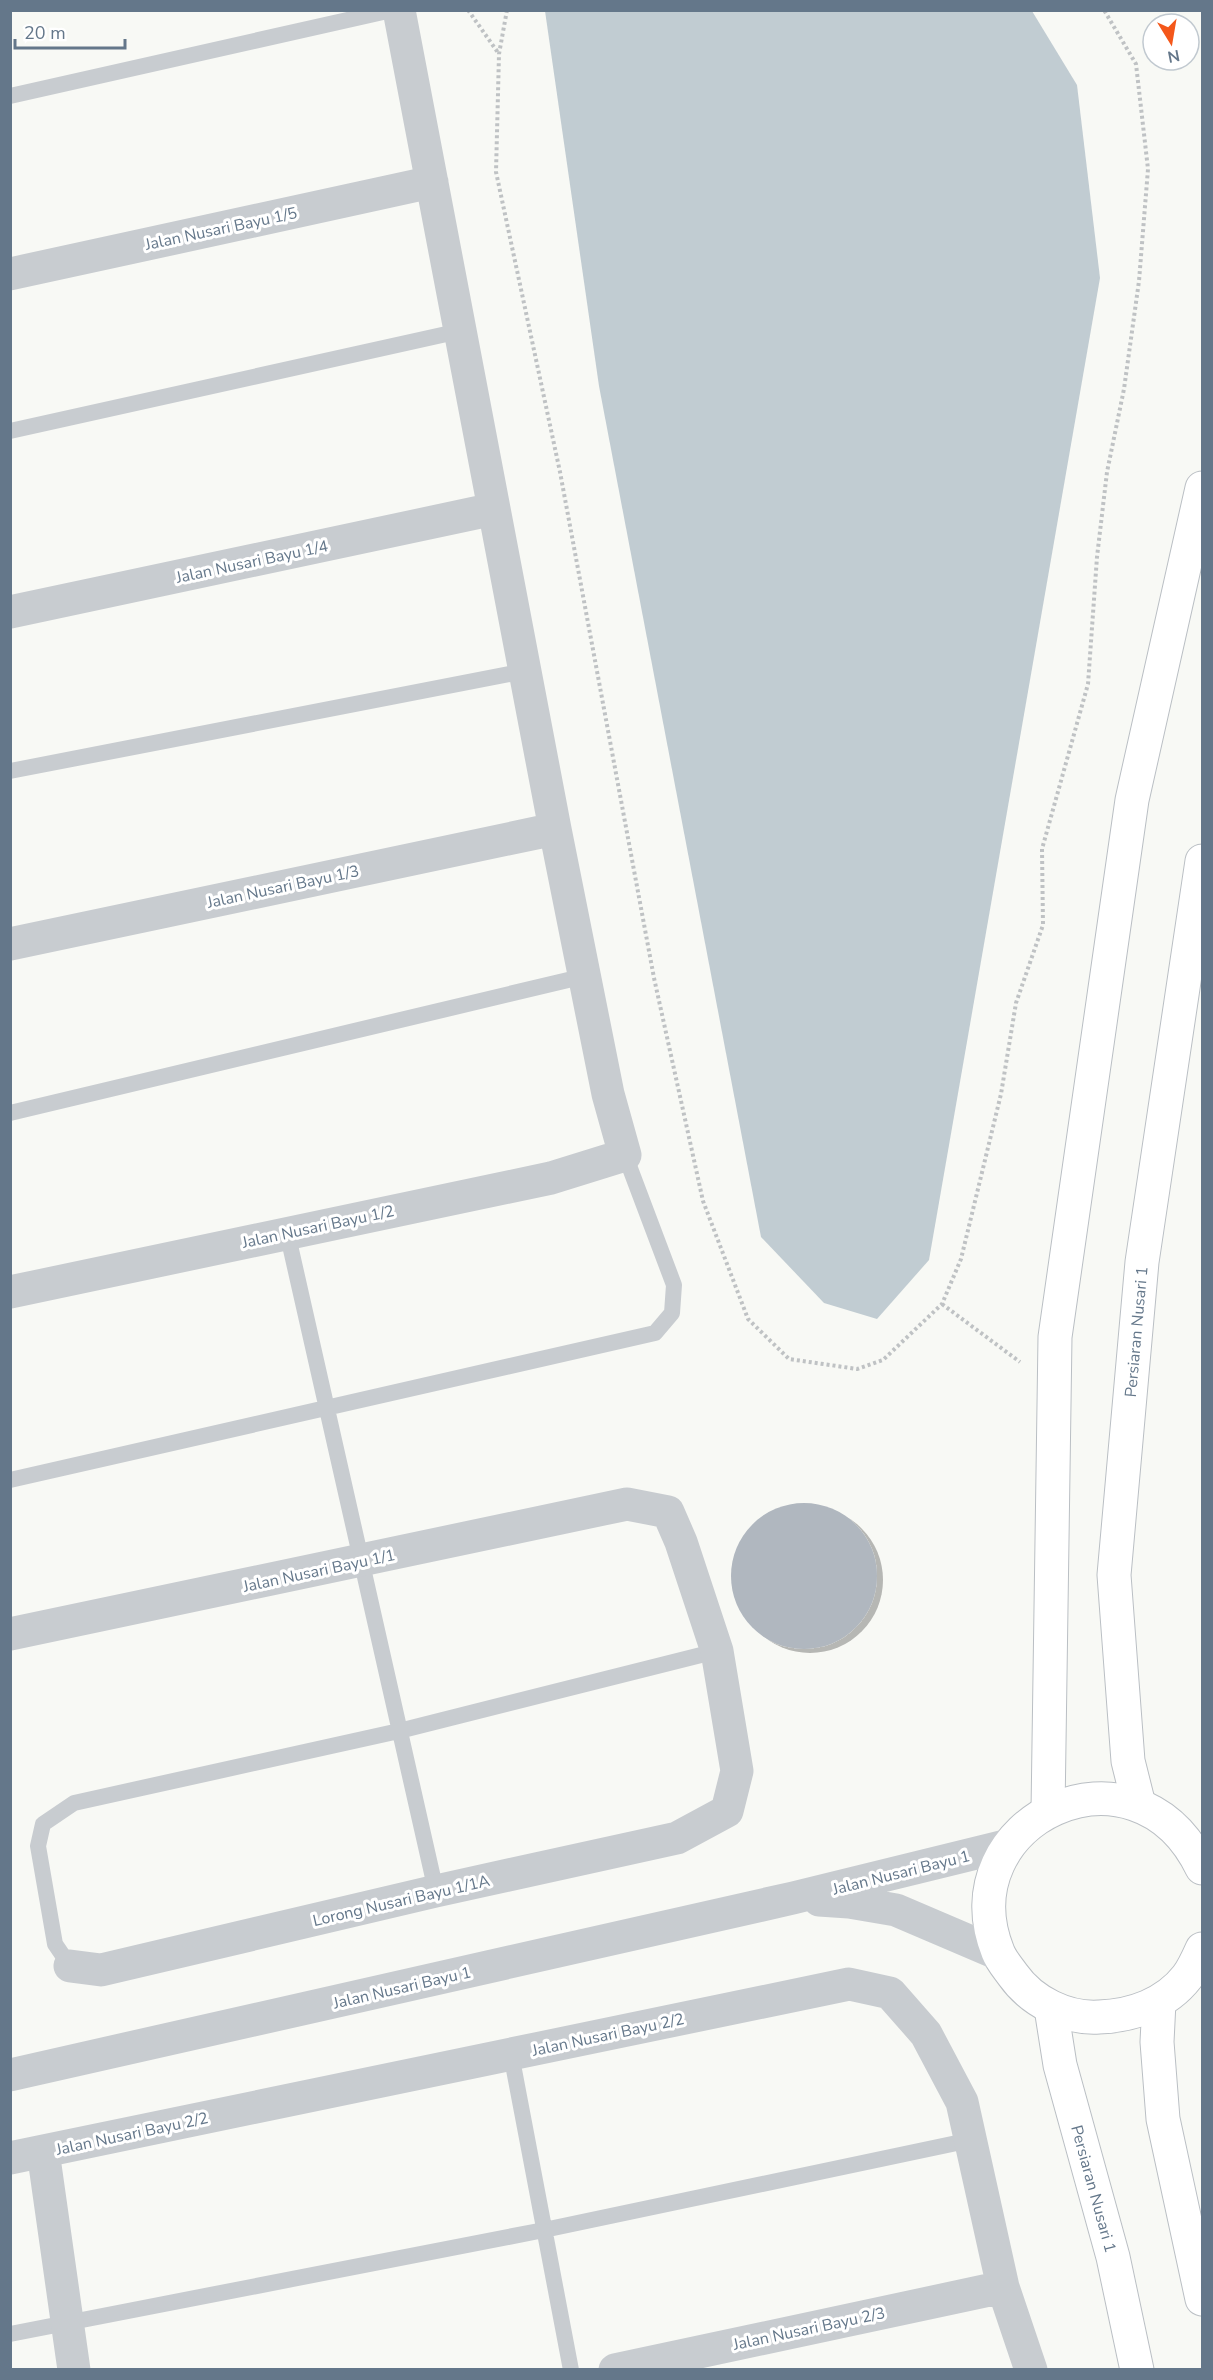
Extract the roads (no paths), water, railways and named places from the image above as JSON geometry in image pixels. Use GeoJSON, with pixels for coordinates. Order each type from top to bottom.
{"type":"FeatureCollection","features":[{"type":"Feature","properties":{"kind":"main road"},"geometry":{"type":"LineString","coordinates":[[1048,1811],[1055,1337],[1132,800],[1203,488]]}},
{"type":"Feature","properties":{"kind":"main road","name":"Persiaran Nusari 1"},"geometry":{"type":"LineString","coordinates":[[1139,1805],[1128,1761],[1114,1575],[1142,1262],[1203,861]]}},
{"type":"Feature","properties":{"kind":"main road"},"geometry":{"type":"LineString","coordinates":[[1203,1868],[1192,1846],[1168,1821],[1139,1805],[1109,1798],[1077,1800],[1048,1811],[1026,1826],[1009,1845],[993,1879],[989,1917],[999,1953],[1020,1985],[1051,2008],[1087,2018],[1124,2016],[1159,2002],[1187,1977],[1203,1949]]}},
{"type":"Feature","properties":{"kind":"main road"},"geometry":{"type":"LineString","coordinates":[[1159,2002],[1157,2042],[1163,2119],[1203,2299]]}},
{"type":"Feature","properties":{"kind":"main road","name":"Persiaran Nusari 1"},"geometry":{"type":"LineString","coordinates":[[1051,2008],[1060,2065],[1113,2257],[1137,2370]]}},
{"type":"Feature","properties":{"kind":"street"},"geometry":{"type":"LineString","coordinates":[[399,10],[555,829],[608,1094],[625,1155]]}},
{"type":"Feature","properties":{"kind":"street","name":"Jalan Nusari Bayu 1/5"},"geometry":{"type":"LineString","coordinates":[[10,274],[432,182]]}},
{"type":"Feature","properties":{"kind":"street","name":"Jalan Nusari Bayu 1/4"},"geometry":{"type":"LineString","coordinates":[[10,612],[494,509]]}},
{"type":"Feature","properties":{"kind":"street","name":"Jalan Nusari Bayu 1/3"},"geometry":{"type":"LineString","coordinates":[[10,944],[555,829]]}},
{"type":"Feature","properties":{"kind":"street","name":"Jalan Nusari Bayu 1/2"},"geometry":{"type":"LineString","coordinates":[[10,1292],[551,1178],[625,1155]]}},
{"type":"Feature","properties":{"kind":"street","name":"Jalan Nusari Bayu 1/1"},"geometry":{"type":"LineString","coordinates":[[10,1634],[627,1504],[668,1512],[681,1542],[717,1651]]}},
{"type":"Feature","properties":{"kind":"street","name":"Lorong Nusari Bayu 1/1A"},"geometry":{"type":"LineString","coordinates":[[70,1966],[101,1970],[435,1891],[677,1838],[727,1811],[737,1771],[717,1651]]}},
{"type":"Feature","properties":{"kind":"street","name":"Jalan Nusari Bayu 1"},"geometry":{"type":"LineString","coordinates":[[12,2065],[793,1898],[1009,1845]]}},
{"type":"Feature","properties":{"kind":"street","name":"Jalan Nusari Bayu 1"},"geometry":{"type":"LineString","coordinates":[[793,1898],[849,1902],[896,1910],[999,1953]]}},
{"type":"Feature","properties":{"kind":"street","name":"Jalan Nusari Bayu 2/2"},"geometry":{"type":"LineString","coordinates":[[10,2158],[849,1984],[890,1993],[926,2034],[962,2102],[1003,2287],[1031,2370]]}},
{"type":"Feature","properties":{"kind":"street"},"geometry":{"type":"LineString","coordinates":[[43,2151],[74,2370]]}},
{"type":"Feature","properties":{"kind":"street","name":"Jalan Nusari Bayu 2/3"},"geometry":{"type":"LineString","coordinates":[[615,2370],[1003,2287]]}},
{"type":"Feature","properties":{"kind":"lane"},"geometry":{"type":"LineString","coordinates":[[10,96],[392,10]]}},
{"type":"Feature","properties":{"kind":"lane"},"geometry":{"type":"LineString","coordinates":[[10,431],[460,331]]}},
{"type":"Feature","properties":{"kind":"lane"},"geometry":{"type":"LineString","coordinates":[[10,771],[525,671]]}},
{"type":"Feature","properties":{"kind":"lane"},"geometry":{"type":"LineString","coordinates":[[10,1113],[585,976]]}},
{"type":"Feature","properties":{"kind":"lane"},"geometry":{"type":"LineString","coordinates":[[10,1480],[655,1333],[672,1313],[674,1285],[625,1155]]}},
{"type":"Feature","properties":{"kind":"lane"},"geometry":{"type":"LineString","coordinates":[[287,1232],[435,1891]]}},
{"type":"Feature","properties":{"kind":"lane"},"geometry":{"type":"LineString","coordinates":[[70,1966],[55,1944],[38,1846],[44,1824],[74,1803],[399,1731],[717,1651]]}},
{"type":"Feature","properties":{"kind":"lane"},"geometry":{"type":"LineString","coordinates":[[511,2054],[571,2370]]}},
{"type":"Feature","properties":{"kind":"lane"},"geometry":{"type":"LineString","coordinates":[[10,2334],[544,2230],[971,2140]]}}]}
